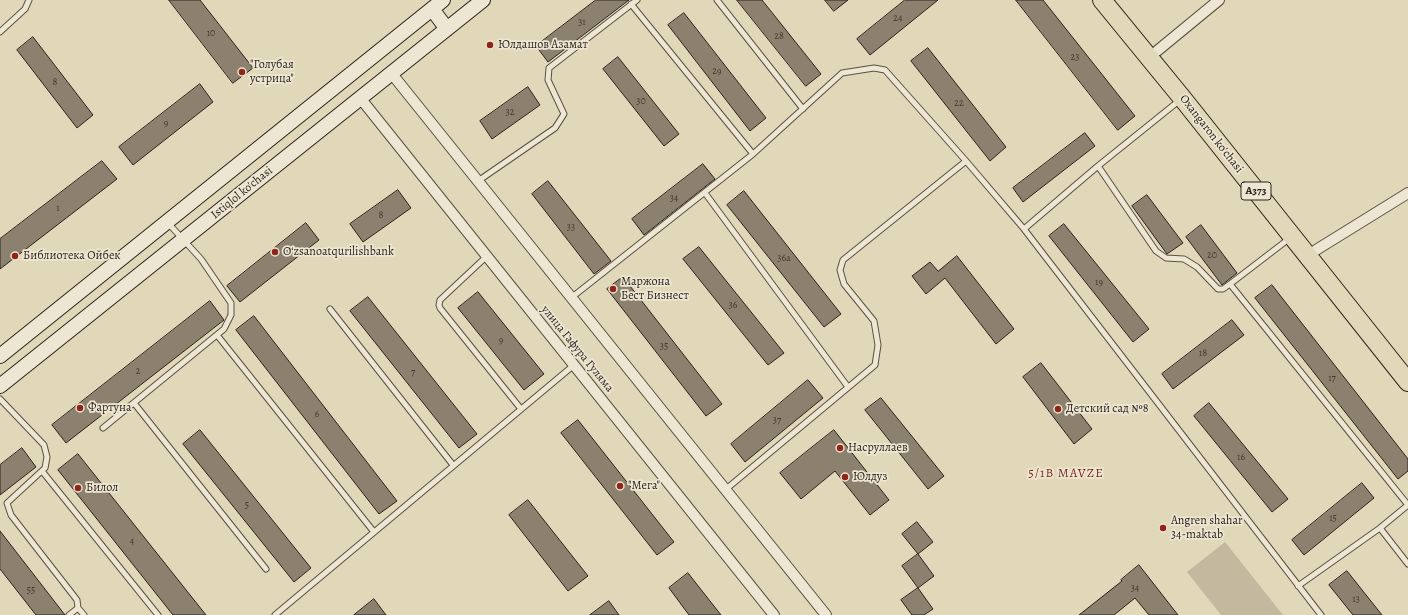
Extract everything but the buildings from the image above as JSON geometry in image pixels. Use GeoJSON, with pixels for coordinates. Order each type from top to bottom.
{"type":"FeatureCollection","features":[{"type":"Feature","properties":{"kind":"highway","name":"Oxangaron ko'chasi"},"geometry":{"type":"LineString","coordinates":[[1102,0],[1187,95],[1312,253],[1408,382]]}},
{"type":"Feature","properties":{"kind":"highway","name":"Oxangaron ko'chasi"},"geometry":{"type":"LineString","coordinates":[[1116,0],[1157,51],[1187,95],[1292,237],[1312,253],[1408,366]]}},
{"type":"Feature","properties":{"kind":"main road","name":"Istiqlol ko'chasi"},"geometry":{"type":"LineString","coordinates":[[0,356],[443,0]]}},
{"type":"Feature","properties":{"kind":"main road","name":"Istiqlol ko'chasi"},"geometry":{"type":"LineString","coordinates":[[0,386],[483,0]]}},
{"type":"Feature","properties":{"kind":"main road"},"geometry":{"type":"LineString","coordinates":[[432,9],[447,29]]}},
{"type":"Feature","properties":{"kind":"street"},"geometry":{"type":"LineString","coordinates":[[1157,51],[1220,0]]}},
{"type":"Feature","properties":{"kind":"street"},"geometry":{"type":"LineString","coordinates":[[392,74],[826,615]]}},
{"type":"Feature","properties":{"kind":"street","name":"улица Гафура Гуляма"},"geometry":{"type":"LineString","coordinates":[[361,99],[774,615]]}},
{"type":"Feature","properties":{"kind":"street"},"geometry":{"type":"LineString","coordinates":[[1312,253],[1408,193]]}},
{"type":"Feature","properties":{"kind":"lane"},"geometry":{"type":"LineString","coordinates":[[0,32],[25,9],[29,0]]}},
{"type":"Feature","properties":{"kind":"lane"},"geometry":{"type":"LineString","coordinates":[[478,181],[555,128],[564,114],[548,80],[549,68],[637,0]]}},
{"type":"Feature","properties":{"kind":"lane"},"geometry":{"type":"LineString","coordinates":[[717,0],[803,109]]}},
{"type":"Feature","properties":{"kind":"lane"},"geometry":{"type":"LineString","coordinates":[[631,4],[753,154]]}},
{"type":"Feature","properties":{"kind":"lane"},"geometry":{"type":"LineString","coordinates":[[571,298],[753,154],[842,73],[874,68],[885,70],[1024,229],[1321,615]]}},
{"type":"Feature","properties":{"kind":"lane"},"geometry":{"type":"LineString","coordinates":[[1024,229],[1098,166],[1187,95]]}},
{"type":"Feature","properties":{"kind":"lane"},"geometry":{"type":"LineString","coordinates":[[726,490],[875,365],[878,345],[874,321],[844,284],[840,270],[843,260],[966,162]]}},
{"type":"Feature","properties":{"kind":"lane"},"geometry":{"type":"LineString","coordinates":[[1098,166],[1156,250],[1166,258],[1184,259],[1198,267],[1218,289],[1222,289],[1230,284],[1292,237]]}},
{"type":"Feature","properties":{"kind":"lane"},"geometry":{"type":"LineString","coordinates":[[705,193],[848,387]]}},
{"type":"Feature","properties":{"kind":"lane"},"geometry":{"type":"LineString","coordinates":[[103,428],[224,329],[232,315],[231,303],[201,259],[167,222]]}},
{"type":"Feature","properties":{"kind":"lane"},"geometry":{"type":"LineString","coordinates":[[487,256],[440,300],[439,305],[521,409]]}},
{"type":"Feature","properties":{"kind":"lane"},"geometry":{"type":"LineString","coordinates":[[1230,284],[1408,505],[1380,528],[1298,586]]}},
{"type":"Feature","properties":{"kind":"lane"},"geometry":{"type":"LineString","coordinates":[[330,309],[454,465]]}},
{"type":"Feature","properties":{"kind":"lane"},"geometry":{"type":"LineString","coordinates":[[217,335],[374,532]]}},
{"type":"Feature","properties":{"kind":"lane"},"geometry":{"type":"LineString","coordinates":[[275,615],[574,365]]}},
{"type":"Feature","properties":{"kind":"lane"},"geometry":{"type":"LineString","coordinates":[[0,400],[44,445],[47,457],[45,468],[8,503],[11,515],[77,600],[78,608],[84,615]]}},
{"type":"Feature","properties":{"kind":"lane"},"geometry":{"type":"LineString","coordinates":[[134,402],[266,569]]}},
{"type":"Feature","properties":{"kind":"lane"},"geometry":{"type":"LineString","coordinates":[[42,471],[158,615]]}},
{"type":"Feature","properties":{"kind":"lane"},"geometry":{"type":"LineString","coordinates":[[1380,528],[1408,564]]}},
{"type":"Feature","properties":{"kind":"lane"},"geometry":{"type":"LineString","coordinates":[[69,615],[78,608]]}},
{"type":"Feature","properties":{"kind":"shaded area"},"geometry":{"type":"Polygon","coordinates":[[[1225,542],[1283,615],[1221,615],[1187,572],[1225,542]]]}},
{"type":"Feature","properties":{"kind":"place","name":"Юлдашов Азамат"},"geometry":{"type":"Point","coordinates":[490,45]}},
{"type":"Feature","properties":{"kind":"place","name":"\"Голубая устрица\""},"geometry":{"type":"Point","coordinates":[242,72]}},
{"type":"Feature","properties":{"kind":"place","name":"Oʻzsanoatqurilishbank"},"geometry":{"type":"Point","coordinates":[275,252]}},
{"type":"Feature","properties":{"kind":"place","name":"Библиотека Ойбек"},"geometry":{"type":"Point","coordinates":[15,256]}},
{"type":"Feature","properties":{"kind":"place","name":"Маржона Бест Бизнест"},"geometry":{"type":"Point","coordinates":[613,289]}},
{"type":"Feature","properties":{"kind":"place","name":"Фартуна"},"geometry":{"type":"Point","coordinates":[80,408]}},
{"type":"Feature","properties":{"kind":"place","name":"Детский сад №8"},"geometry":{"type":"Point","coordinates":[1058,409]}},
{"type":"Feature","properties":{"kind":"place","name":"Насруллаев"},"geometry":{"type":"Point","coordinates":[840,448]}},
{"type":"Feature","properties":{"kind":"place","name":"Юлдуз"},"geometry":{"type":"Point","coordinates":[845,477]}},
{"type":"Feature","properties":{"kind":"place","name":"\"Мега\""},"geometry":{"type":"Point","coordinates":[620,486]}},
{"type":"Feature","properties":{"kind":"place","name":"Билол"},"geometry":{"type":"Point","coordinates":[78,488]}},
{"type":"Feature","properties":{"kind":"place","name":"Angren shahar 34-maktab"},"geometry":{"type":"Point","coordinates":[1163,528]}},
{"type":"Feature","properties":{"kind":"district","name":"5/1B MAVZE"},"geometry":{"type":"Point","coordinates":[1066,474]}}]}
